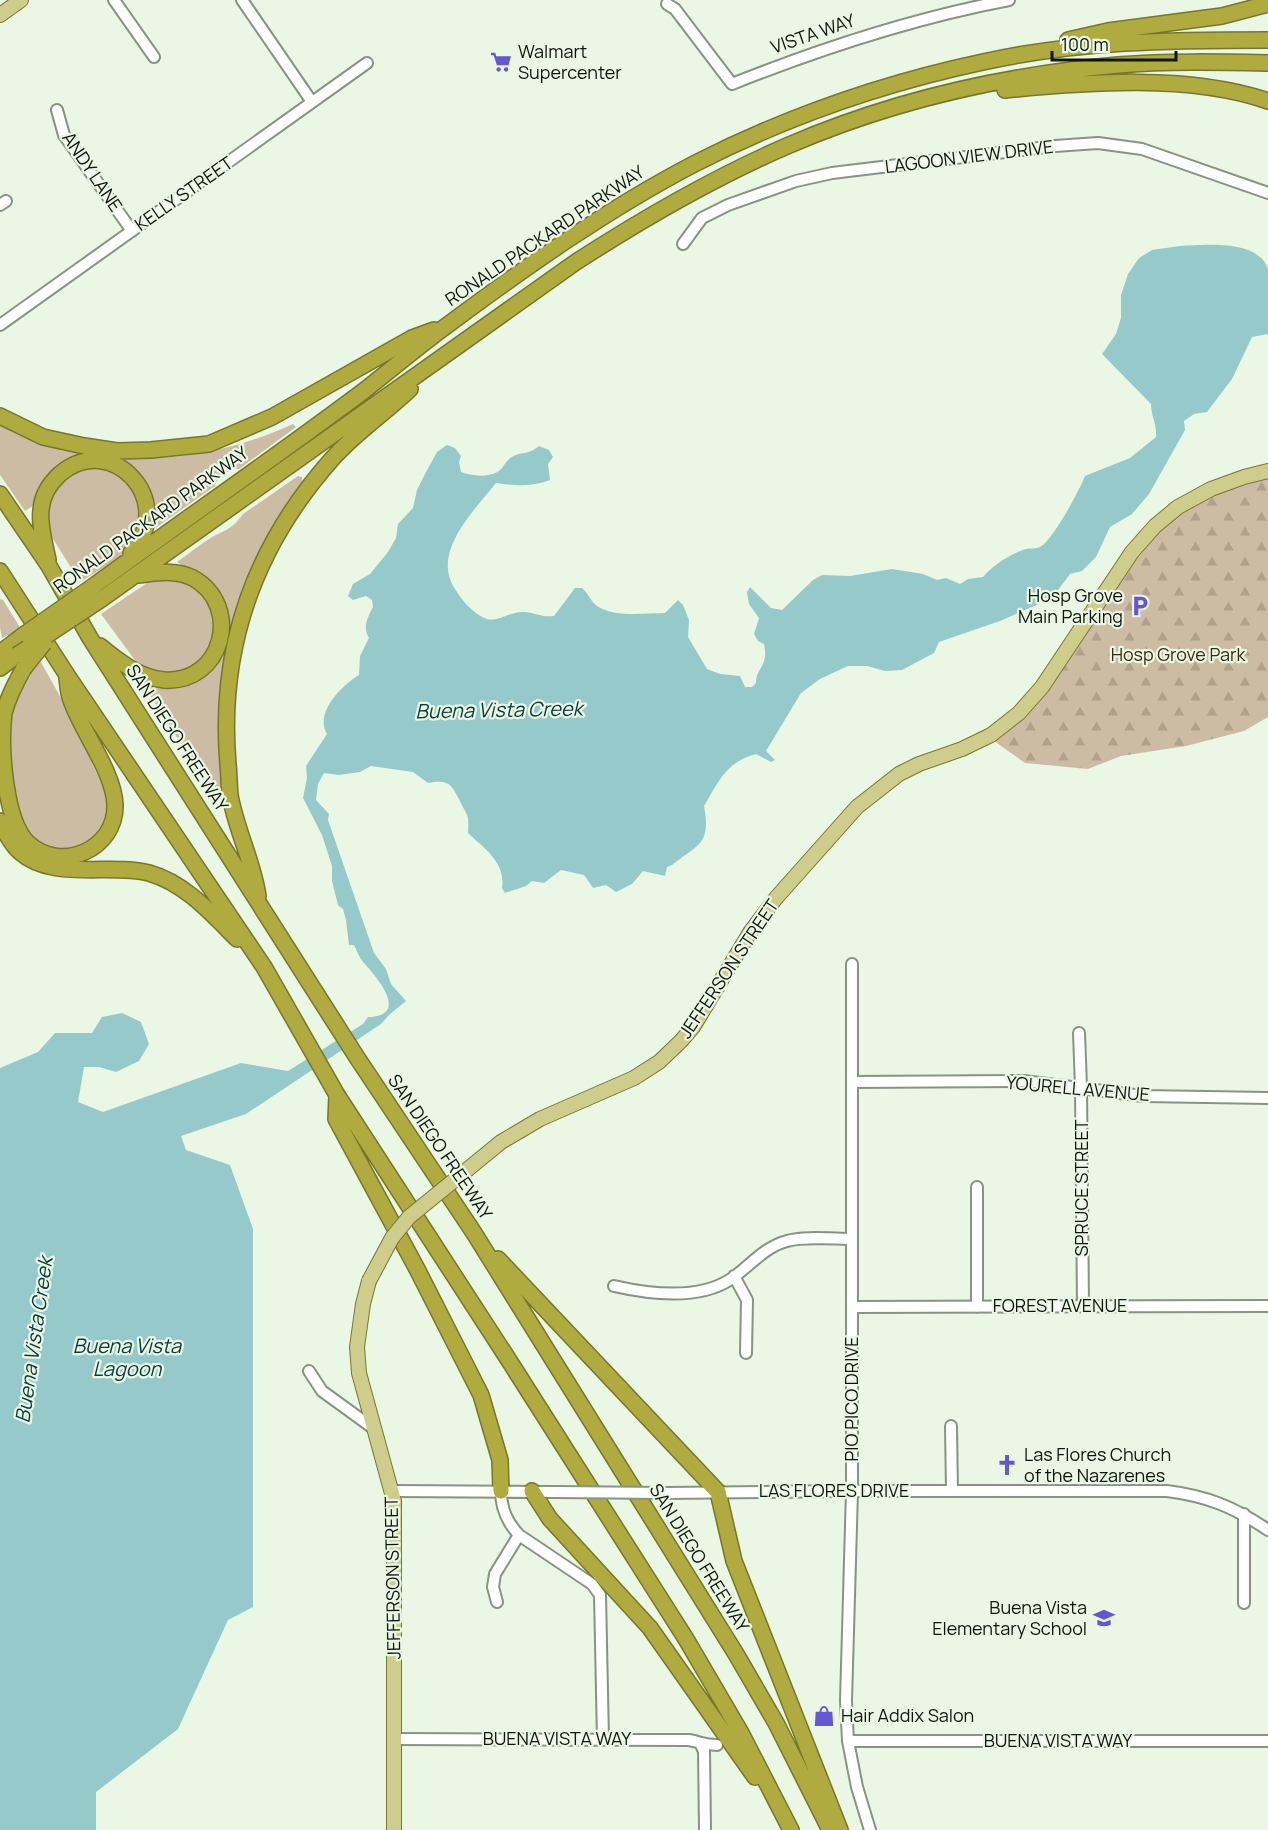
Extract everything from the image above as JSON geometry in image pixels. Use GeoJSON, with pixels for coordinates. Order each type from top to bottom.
{"type":"FeatureCollection","features":[{"type":"Feature","properties":{"kind":"highway"},"geometry":{"type":"LineString","coordinates":[[984,61],[1108,32],[1222,16],[1268,4]]}},
{"type":"Feature","properties":{"kind":"highway","name":"RONALD PACKARD PARKWAY"},"geometry":{"type":"LineString","coordinates":[[13,655],[59,628],[99,592],[118,568],[365,389],[448,324],[568,240],[695,164],[819,110],[911,80],[984,61],[1116,44],[1268,40]]}},
{"type":"Feature","properties":{"kind":"highway","name":"RONALD PACKARD PARKWAY"},"geometry":{"type":"LineString","coordinates":[[13,655],[99,592],[135,575],[634,224],[702,187],[789,145],[871,115],[931,97],[1044,74],[1119,65],[1190,62],[1268,63]]}},
{"type":"Feature","properties":{"kind":"highway"},"geometry":{"type":"LineString","coordinates":[[931,97],[1036,87],[1134,83],[1178,84],[1241,91],[1268,101]]}},
{"type":"Feature","properties":{"kind":"highway"},"geometry":{"type":"LineString","coordinates":[[0,416],[43,437],[117,451],[209,444],[272,417],[412,338],[448,324]]}},
{"type":"Feature","properties":{"kind":"highway"},"geometry":{"type":"LineString","coordinates":[[259,902],[255,874],[230,795],[226,744],[226,715],[233,654],[250,589],[276,534],[294,506],[333,459],[452,350]]}},
{"type":"Feature","properties":{"kind":"highway"},"geometry":{"type":"LineString","coordinates":[[49,566],[40,511],[45,492],[50,483],[64,471],[80,463],[96,461],[125,470],[140,485],[147,504],[148,516],[145,532],[139,544],[118,568]]}},
{"type":"Feature","properties":{"kind":"highway","name":"SAN DIEGO FREEWAY"},"geometry":{"type":"LineString","coordinates":[[0,494],[49,566],[90,638],[356,1056],[474,1233],[736,1654],[776,1723],[830,1830]]}},
{"type":"Feature","properties":{"kind":"highway"},"geometry":{"type":"LineString","coordinates":[[0,571],[67,675],[264,967],[337,1095],[686,1639],[741,1733],[789,1827]]}},
{"type":"Feature","properties":{"kind":"highway"},"geometry":{"type":"LineString","coordinates":[[90,638],[130,668],[156,679],[178,679],[193,674],[204,667],[213,656],[222,632],[222,620],[213,596],[191,578],[177,573],[135,575]]}},
{"type":"Feature","properties":{"kind":"highway"},"geometry":{"type":"LineString","coordinates":[[13,655],[2,734],[2,765],[8,805],[12,819],[22,837],[30,845],[43,853],[65,858],[78,856],[88,851],[107,834],[112,824],[115,804],[110,783],[70,699],[67,675]]}},
{"type":"Feature","properties":{"kind":"highway"},"geometry":{"type":"LineString","coordinates":[[0,668],[13,655]]}},
{"type":"Feature","properties":{"kind":"highway"},"geometry":{"type":"LineString","coordinates":[[0,821],[20,852],[43,866],[125,869],[150,873],[172,882],[205,907],[264,967]]}},
{"type":"Feature","properties":{"kind":"highway"},"geometry":{"type":"LineString","coordinates":[[337,1095],[336,1119],[417,1269],[481,1395],[501,1460],[501,1491]]}},
{"type":"Feature","properties":{"kind":"highway"},"geometry":{"type":"LineString","coordinates":[[474,1233],[718,1492],[734,1561],[840,1830]]}},
{"type":"Feature","properties":{"kind":"highway"},"geometry":{"type":"LineString","coordinates":[[532,1491],[550,1519],[650,1628],[789,1827]]}},
{"type":"Feature","properties":{"kind":"main road"},"geometry":{"type":"LineString","coordinates":[[0,15],[21,0]]}},
{"type":"Feature","properties":{"kind":"main road","name":"JEFFERSON STREET"},"geometry":{"type":"LineString","coordinates":[[394,1830],[394,1501],[358,1374],[357,1347],[369,1281],[392,1238],[409,1217],[501,1142],[540,1119],[634,1078],[659,1062],[693,1027],[751,931],[776,898],[857,807],[899,774],[991,735],[1019,713],[1042,687],[1132,552],[1155,526],[1178,507],[1211,489],[1268,471]]}},
{"type":"Feature","properties":{"kind":"street"},"geometry":{"type":"LineString","coordinates":[[114,0],[154,57]]}},
{"type":"Feature","properties":{"kind":"street"},"geometry":{"type":"LineString","coordinates":[[242,0],[312,102]]}},
{"type":"Feature","properties":{"kind":"street","name":"VISTA WAY"},"geometry":{"type":"LineString","coordinates":[[667,4],[675,9],[732,84],[826,48],[941,15],[1009,0]]}},
{"type":"Feature","properties":{"kind":"street","name":"KELLY STREET"},"geometry":{"type":"LineString","coordinates":[[0,325],[367,63]]}},
{"type":"Feature","properties":{"kind":"street","name":"ANDY LANE"},"geometry":{"type":"LineString","coordinates":[[57,110],[64,135],[132,231]]}},
{"type":"Feature","properties":{"kind":"street","name":"LAGOON VIEW DRIVE"},"geometry":{"type":"LineString","coordinates":[[683,244],[702,218],[728,205],[796,182],[831,173],[1055,146],[1098,143],[1142,149],[1268,193]]}},
{"type":"Feature","properties":{"kind":"street","name":"PIO PICO DRIVE"},"geometry":{"type":"LineString","coordinates":[[852,964],[852,1491],[846,1701],[848,1741],[857,1787],[870,1830]]}},
{"type":"Feature","properties":{"kind":"street","name":"SPRUCE STREET"},"geometry":{"type":"LineString","coordinates":[[1079,1033],[1083,1306]]}},
{"type":"Feature","properties":{"kind":"street","name":"YOURELL AVENUE"},"geometry":{"type":"LineString","coordinates":[[852,1082],[1024,1081],[1143,1096],[1268,1098]]}},
{"type":"Feature","properties":{"kind":"street"},"geometry":{"type":"LineString","coordinates":[[977,1187],[977,1307]]}},
{"type":"Feature","properties":{"kind":"street"},"geometry":{"type":"LineString","coordinates":[[614,1286],[640,1292],[700,1292],[729,1281],[772,1246],[790,1240],[852,1239]]}},
{"type":"Feature","properties":{"kind":"street"},"geometry":{"type":"LineString","coordinates":[[734,1276],[747,1300],[746,1353]]}},
{"type":"Feature","properties":{"kind":"street","name":"FOREST AVENUE"},"geometry":{"type":"LineString","coordinates":[[852,1307],[1268,1306]]}},
{"type":"Feature","properties":{"kind":"street"},"geometry":{"type":"LineString","coordinates":[[309,1371],[322,1391],[373,1428]]}},
{"type":"Feature","properties":{"kind":"street"},"geometry":{"type":"LineString","coordinates":[[951,1426],[952,1491]]}},
{"type":"Feature","properties":{"kind":"street","name":"LAS FLORES DRIVE"},"geometry":{"type":"LineString","coordinates":[[392,1491],[666,1493],[1167,1491],[1211,1499],[1244,1514],[1268,1530]]}},
{"type":"Feature","properties":{"kind":"street"},"geometry":{"type":"LineString","coordinates":[[501,1491],[501,1504],[509,1525],[519,1535],[591,1584],[600,1595],[603,1740]]}},
{"type":"Feature","properties":{"kind":"street"},"geometry":{"type":"LineString","coordinates":[[1244,1514],[1244,1603]]}},
{"type":"Feature","properties":{"kind":"street"},"geometry":{"type":"LineString","coordinates":[[497,1602],[493,1587],[495,1574],[519,1535]]}},
{"type":"Feature","properties":{"kind":"street","name":"BUENA VISTA WAY"},"geometry":{"type":"LineString","coordinates":[[395,1739],[688,1740],[697,1741],[701,1745],[717,1745]]}},
{"type":"Feature","properties":{"kind":"street","name":"BUENA VISTA WAY"},"geometry":{"type":"LineString","coordinates":[[848,1741],[1268,1741]]}},
{"type":"Feature","properties":{"kind":"street"},"geometry":{"type":"LineString","coordinates":[[701,1745],[704,1751],[705,1830]]}},
{"type":"Feature","properties":{"kind":"green space"},"geometry":{"type":"Polygon","coordinates":[[[293,424],[296,427],[239,469],[224,474],[215,486],[154,529],[153,506],[148,490],[138,476],[123,463],[125,458],[168,457],[211,451],[253,440],[293,424]]]}},
{"type":"Feature","properties":{"kind":"green space"},"geometry":{"type":"Polygon","coordinates":[[[0,425],[31,439],[77,451],[77,458],[61,465],[49,475],[35,505],[25,511],[0,475],[0,425]]]}},
{"type":"Feature","properties":{"kind":"green space"},"geometry":{"type":"Polygon","coordinates":[[[87,467],[111,469],[136,490],[143,519],[125,551],[116,560],[80,582],[50,534],[47,515],[51,496],[58,485],[67,477],[87,467]]]}},
{"type":"Feature","properties":{"kind":"green space","name":"Hosp Grove Park"},"geometry":{"type":"Polygon","coordinates":[[[1268,475],[1268,717],[1244,731],[1186,746],[1121,756],[1088,769],[1025,763],[994,741],[1138,552],[1163,524],[1199,500],[1268,475]]]}},
{"type":"Feature","properties":{"kind":"green space"},"geometry":{"type":"Polygon","coordinates":[[[298,476],[302,477],[303,483],[259,556],[243,593],[231,631],[220,709],[220,751],[224,795],[215,797],[146,689],[146,683],[163,684],[221,652],[207,581],[177,562],[209,539],[231,527],[243,514],[298,476]]]}},
{"type":"Feature","properties":{"kind":"green space"},"geometry":{"type":"Polygon","coordinates":[[[172,578],[189,583],[209,601],[217,630],[204,660],[179,674],[156,673],[137,663],[101,614],[150,581],[172,578]]]}},
{"type":"Feature","properties":{"kind":"green space"},"geometry":{"type":"Polygon","coordinates":[[[0,599],[3,600],[62,700],[105,791],[106,809],[103,823],[95,835],[76,846],[59,849],[45,846],[34,838],[26,827],[21,813],[14,783],[8,729],[16,701],[31,675],[8,635],[2,638],[0,599]]]}},
{"type":"Feature","properties":{"kind":"water"},"geometry":{"type":"Polygon","coordinates":[[[1180,246],[1230,246],[1242,248],[1262,259],[1268,269],[1268,334],[1252,337],[1232,379],[1207,412],[1194,414],[1184,421],[1185,430],[1149,494],[1132,514],[1110,527],[1096,557],[1082,571],[1070,574],[1052,598],[1000,621],[939,642],[934,653],[902,670],[885,671],[867,666],[848,666],[820,679],[801,693],[766,751],[775,760],[771,762],[756,754],[730,767],[704,806],[706,828],[701,842],[667,867],[665,876],[643,871],[632,884],[616,892],[606,885],[593,888],[584,875],[561,870],[544,883],[532,881],[526,886],[505,893],[502,888],[501,871],[493,857],[468,833],[467,816],[449,784],[445,782],[428,783],[413,772],[371,766],[360,772],[339,775],[324,773],[318,784],[316,800],[329,814],[328,820],[374,953],[386,969],[391,984],[406,1001],[381,1024],[246,1114],[181,1136],[186,1150],[230,1165],[253,1229],[253,1607],[228,1620],[178,1729],[96,1792],[96,1830],[0,1830],[0,1068],[38,1052],[55,1033],[92,1033],[102,1017],[122,1013],[141,1022],[149,1044],[139,1061],[116,1072],[99,1067],[84,1067],[78,1102],[103,1112],[241,1063],[288,1071],[363,1024],[368,1017],[381,1015],[387,1010],[389,1003],[382,985],[362,960],[354,945],[349,945],[346,920],[343,909],[338,905],[332,881],[332,866],[322,835],[303,798],[307,778],[306,766],[327,734],[324,717],[327,709],[345,685],[359,675],[360,656],[369,638],[366,626],[373,607],[372,600],[366,596],[353,600],[348,596],[353,584],[370,574],[388,552],[396,538],[398,524],[413,508],[417,490],[437,452],[447,445],[455,448],[461,456],[459,462],[461,472],[480,476],[495,473],[512,457],[539,446],[549,450],[553,457],[548,464],[550,480],[523,485],[496,483],[457,534],[448,558],[448,570],[457,592],[475,612],[491,620],[522,612],[554,616],[575,588],[582,588],[597,606],[612,612],[665,613],[678,600],[683,605],[689,620],[688,637],[707,669],[720,674],[740,676],[745,687],[752,687],[756,683],[764,662],[765,652],[764,644],[758,641],[754,634],[759,618],[749,604],[747,592],[750,587],[771,608],[782,610],[813,580],[822,575],[850,576],[892,569],[923,574],[937,580],[946,578],[960,584],[968,579],[983,577],[1008,557],[1026,549],[1038,548],[1045,543],[1065,515],[1085,476],[1130,458],[1156,437],[1151,404],[1102,354],[1116,334],[1121,318],[1121,295],[1128,274],[1139,258],[1152,250],[1180,246]]]}},
{"type":"Feature","properties":{"kind":"place","name":"Walmart Supercenter"},"geometry":{"type":"Point","coordinates":[501,62]}},
{"type":"Feature","properties":{"kind":"place","name":"Hosp Grove Main Parking"},"geometry":{"type":"Point","coordinates":[1140,606]}},
{"type":"Feature","properties":{"kind":"place","name":"Las Flores Church of the Nazarenes"},"geometry":{"type":"Point","coordinates":[1007,1465]}},
{"type":"Feature","properties":{"kind":"place","name":"Buena Vista Elementary School"},"geometry":{"type":"Point","coordinates":[1104,1618]}},
{"type":"Feature","properties":{"kind":"place","name":"Hair Addix Salon"},"geometry":{"type":"Point","coordinates":[824,1716]}},
{"type":"Feature","properties":{"kind":"water label","name":"Buena Vista Creek"},"geometry":{"type":"Point","coordinates":[499,710]}},
{"type":"Feature","properties":{"kind":"water label","name":"Buena Vista Creek"},"geometry":{"type":"Point","coordinates":[34,1340]}},
{"type":"Feature","properties":{"kind":"water label","name":"Buena Vista Lagoon"},"geometry":{"type":"Point","coordinates":[127,1358]}}]}
